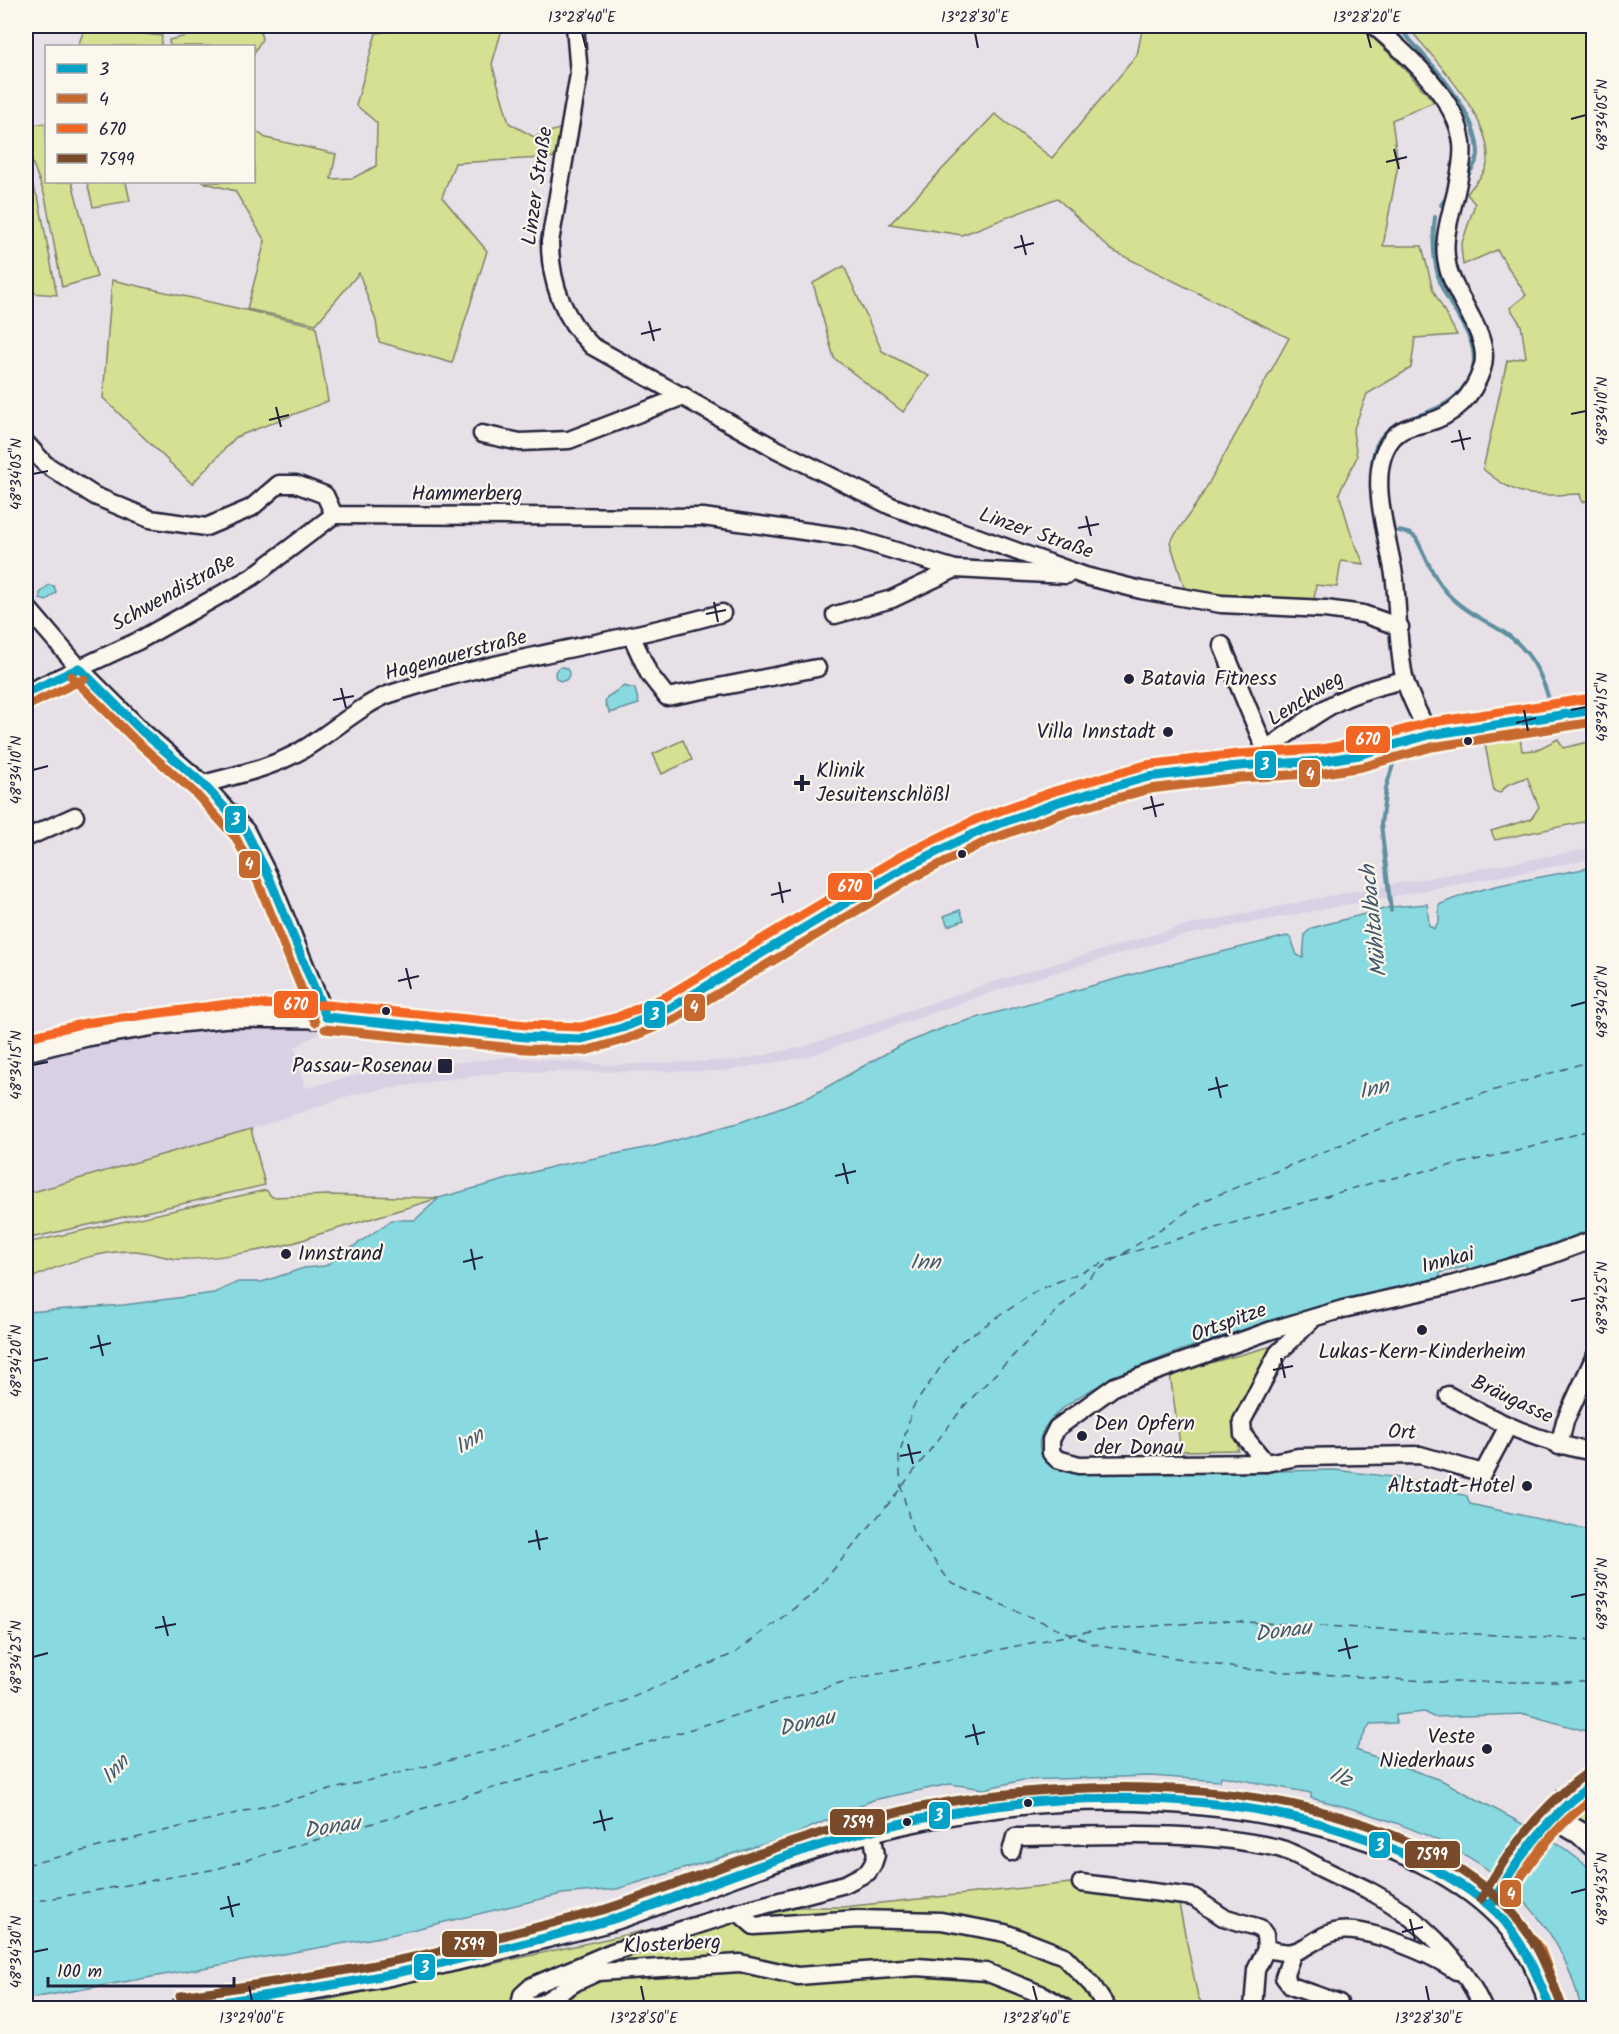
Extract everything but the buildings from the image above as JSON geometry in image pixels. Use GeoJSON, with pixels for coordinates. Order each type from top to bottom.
{"type":"FeatureCollection","features":[{"type":"Feature","properties":{"kind":"main road"},"geometry":{"type":"LineString","coordinates":[[26,1050],[87,1035],[161,1023],[228,1016],[327,1017],[526,1037],[582,1039],[622,1028],[670,1008],[906,867],[982,830],[1059,802],[1148,777],[1239,766],[1350,757],[1430,735],[1593,710]]}},
{"type":"Feature","properties":{"kind":"main road"},"geometry":{"type":"LineString","coordinates":[[182,2008],[386,1975],[609,1920],[758,1866],[907,1822],[1028,1803],[1163,1800],[1224,1806],[1285,1816],[1349,1834],[1415,1858],[1459,1882],[1491,1905],[1530,1955],[1550,2008]]}},
{"type":"Feature","properties":{"kind":"main road"},"geometry":{"type":"LineString","coordinates":[[1491,1905],[1505,1878],[1554,1817],[1580,1833],[1593,1846]]}},
{"type":"Feature","properties":{"kind":"street","name":"Linzer Straße"},"geometry":{"type":"LineString","coordinates":[[576,26],[579,74],[549,242],[555,284],[578,332],[592,346],[776,448],[891,506],[1085,576],[1221,604],[1325,609],[1363,614],[1400,627]]}},
{"type":"Feature","properties":{"kind":"street"},"geometry":{"type":"LineString","coordinates":[[1374,26],[1402,50],[1433,84],[1452,115],[1462,142],[1462,165],[1444,246],[1448,270],[1460,300],[1477,328],[1483,349],[1483,366],[1473,388],[1461,405],[1445,417],[1398,432],[1389,442],[1384,453],[1381,473],[1382,524],[1394,568],[1405,680],[1430,735]]}},
{"type":"Feature","properties":{"kind":"street"},"geometry":{"type":"LineString","coordinates":[[482,434],[520,442],[569,440],[684,396]]}},
{"type":"Feature","properties":{"kind":"street"},"geometry":{"type":"LineString","coordinates":[[26,443],[45,464],[95,496],[150,519],[206,527],[251,508],[279,484],[296,484],[325,495],[334,515]]}},
{"type":"Feature","properties":{"kind":"street","name":"Hammerberg"},"geometry":{"type":"LineString","coordinates":[[334,515],[703,517],[853,538],[955,569],[1085,576]]}},
{"type":"Feature","properties":{"kind":"street","name":"Schwendistraße"},"geometry":{"type":"LineString","coordinates":[[26,693],[138,640],[252,577],[334,515]]}},
{"type":"Feature","properties":{"kind":"street","name":"Hammerberg"},"geometry":{"type":"LineString","coordinates":[[835,615],[892,599],[955,569]]}},
{"type":"Feature","properties":{"kind":"street"},"geometry":{"type":"LineString","coordinates":[[26,606],[79,668],[142,731],[203,784],[246,831],[269,877],[327,1017]]}},
{"type":"Feature","properties":{"kind":"street","name":"Hagenauerstraße"},"geometry":{"type":"LineString","coordinates":[[203,784],[252,771],[300,751],[387,694],[459,674],[632,637],[722,613]]}},
{"type":"Feature","properties":{"kind":"street"},"geometry":{"type":"LineString","coordinates":[[632,637],[649,674],[667,697],[817,668]]}},
{"type":"Feature","properties":{"kind":"street","name":"Lenckweg"},"geometry":{"type":"LineString","coordinates":[[1222,645],[1266,751]]}},
{"type":"Feature","properties":{"kind":"street","name":"Lenckweg"},"geometry":{"type":"LineString","coordinates":[[1239,766],[1266,751],[1337,702],[1368,688],[1405,680]]}},
{"type":"Feature","properties":{"kind":"street"},"geometry":{"type":"LineString","coordinates":[[26,838],[75,816]]}},
{"type":"Feature","properties":{"kind":"street","name":"Innkai"},"geometry":{"type":"LineString","coordinates":[[1313,1320],[1343,1309],[1451,1285],[1551,1255],[1593,1239]]}},
{"type":"Feature","properties":{"kind":"street","name":"Ortspitze"},"geometry":{"type":"LineString","coordinates":[[1266,1463],[1243,1435],[1242,1420],[1278,1353],[1313,1320]]}},
{"type":"Feature","properties":{"kind":"street","name":"Ortspitze"},"geometry":{"type":"LineString","coordinates":[[1266,1463],[1079,1465],[1058,1459],[1051,1452],[1051,1440],[1057,1428],[1115,1386],[1272,1330],[1313,1320]]}},
{"type":"Feature","properties":{"kind":"street"},"geometry":{"type":"LineString","coordinates":[[1559,1446],[1565,1422],[1593,1358]]}},
{"type":"Feature","properties":{"kind":"street","name":"Bräugasse"},"geometry":{"type":"LineString","coordinates":[[1448,1395],[1507,1428],[1559,1446],[1593,1452]]}},
{"type":"Feature","properties":{"kind":"street","name":"Ort"},"geometry":{"type":"LineString","coordinates":[[1266,1463],[1298,1457],[1420,1455],[1484,1473],[1507,1428]]}},
{"type":"Feature","properties":{"kind":"street","name":"Klosterberg"},"geometry":{"type":"LineString","coordinates":[[872,1832],[876,1855],[867,1872],[844,1884],[738,1911],[590,1960],[532,1986],[522,1995],[521,2000],[528,2006],[541,2004],[576,1982],[598,1972],[740,1963],[798,1976],[917,1967],[986,1972],[1042,1995],[1065,2008]]}},
{"type":"Feature","properties":{"kind":"street"},"geometry":{"type":"LineString","coordinates":[[1011,1852],[1015,1837],[1173,1836],[1228,1840],[1280,1848],[1369,1890],[1443,1946],[1467,1978],[1483,2008]]}},
{"type":"Feature","properties":{"kind":"street"},"geometry":{"type":"LineString","coordinates":[[1081,1883],[1193,1897],[1223,1917],[1260,1928],[1264,1935],[1266,1949],[1256,1970],[1253,2008]]}},
{"type":"Feature","properties":{"kind":"street","name":"Klosterberg"},"geometry":{"type":"LineString","coordinates":[[738,1911],[754,1926],[858,1919],[941,1921],[1005,1933],[1064,1956],[1092,1985],[1107,2008]]}},
{"type":"Feature","properties":{"kind":"street"},"geometry":{"type":"LineString","coordinates":[[1266,1949],[1293,1952],[1324,1935],[1338,1931],[1355,1931],[1433,1957],[1467,1978]]}},
{"type":"Feature","properties":{"kind":"street"},"geometry":{"type":"LineString","coordinates":[[1293,1952],[1284,1977],[1291,1986],[1339,2003],[1337,2008]]}},
{"type":"Feature","properties":{"kind":"shaded area"},"geometry":{"type":"Polygon","coordinates":[[[1593,848],[1593,859],[1185,935],[1016,984],[806,1057],[724,1071],[509,1072],[434,1081],[352,1095],[251,1129],[26,1194],[26,1060],[104,1040],[213,1026],[333,1026],[295,1047],[305,1088],[371,1072],[509,1057],[611,1065],[740,1060],[806,1046],[986,984],[1180,927],[1334,895],[1593,848]]]}},
{"type":"Feature","properties":{"kind":"green space"},"geometry":{"type":"Polygon","coordinates":[[[231,26],[259,26],[262,39],[255,51],[255,45],[170,45],[169,40],[231,26]]]}},
{"type":"Feature","properties":{"kind":"green space"},"geometry":{"type":"Polygon","coordinates":[[[431,26],[503,26],[492,64],[509,123],[534,137],[565,127],[560,157],[455,163],[442,197],[487,251],[452,363],[379,342],[376,321],[359,273],[316,324],[247,309],[265,241],[235,191],[206,183],[255,183],[255,131],[266,138],[336,154],[331,179],[353,178],[376,166],[377,123],[356,105],[376,33],[431,26]]]}},
{"type":"Feature","properties":{"kind":"green space"},"geometry":{"type":"Polygon","coordinates":[[[1143,26],[1361,26],[1406,70],[1434,102],[1392,120],[1398,165],[1383,246],[1422,246],[1433,290],[1457,335],[1415,338],[1411,368],[1367,394],[1353,431],[1357,457],[1339,493],[1352,537],[1364,564],[1341,561],[1337,587],[1316,585],[1314,600],[1186,593],[1170,542],[1201,497],[1289,338],[1111,250],[1057,198],[962,235],[890,224],[995,114],[1052,158],[1137,55],[1143,26]]]}},
{"type":"Feature","properties":{"kind":"green space"},"geometry":{"type":"Polygon","coordinates":[[[1407,26],[1593,26],[1593,499],[1582,502],[1580,494],[1539,495],[1518,491],[1483,469],[1507,361],[1526,357],[1521,325],[1510,308],[1526,295],[1497,250],[1463,265],[1461,246],[1475,204],[1467,194],[1485,171],[1488,151],[1474,112],[1447,73],[1407,26]]]}},
{"type":"Feature","properties":{"kind":"green space"},"geometry":{"type":"Polygon","coordinates":[[[85,27],[162,36],[161,45],[78,45],[85,27]]]}},
{"type":"Feature","properties":{"kind":"green space"},"geometry":{"type":"Polygon","coordinates":[[[45,123],[45,183],[72,183],[97,277],[62,287],[45,196],[26,146],[26,126],[45,123]]]}},
{"type":"Feature","properties":{"kind":"green space"},"geometry":{"type":"Polygon","coordinates":[[[26,170],[39,201],[57,295],[32,293],[26,276],[26,170]]]}},
{"type":"Feature","properties":{"kind":"green space"},"geometry":{"type":"Polygon","coordinates":[[[87,183],[126,183],[130,201],[93,207],[87,183]]]}},
{"type":"Feature","properties":{"kind":"green space"},"geometry":{"type":"Polygon","coordinates":[[[844,266],[882,351],[929,376],[903,412],[834,358],[813,283],[844,266]]]}},
{"type":"Feature","properties":{"kind":"green space"},"geometry":{"type":"Polygon","coordinates":[[[112,280],[316,326],[328,401],[236,437],[192,484],[103,398],[112,280]]]}},
{"type":"Feature","properties":{"kind":"green space"},"geometry":{"type":"Polygon","coordinates":[[[1519,731],[1522,751],[1536,750],[1558,739],[1563,748],[1593,741],[1593,820],[1495,840],[1491,831],[1531,819],[1539,807],[1527,777],[1507,785],[1500,793],[1494,791],[1484,739],[1519,731]]]}},
{"type":"Feature","properties":{"kind":"green space"},"geometry":{"type":"Polygon","coordinates":[[[683,740],[692,760],[662,774],[653,754],[683,740]]]}},
{"type":"Feature","properties":{"kind":"green space"},"geometry":{"type":"Polygon","coordinates":[[[251,1129],[265,1185],[26,1239],[26,1194],[251,1129]]]}},
{"type":"Feature","properties":{"kind":"green space"},"geometry":{"type":"Polygon","coordinates":[[[266,1190],[272,1197],[329,1195],[439,1198],[299,1241],[264,1249],[188,1259],[176,1259],[145,1252],[121,1251],[65,1264],[26,1281],[26,1243],[266,1190]]]}},
{"type":"Feature","properties":{"kind":"green space"},"geometry":{"type":"Polygon","coordinates":[[[1276,1345],[1236,1415],[1238,1450],[1181,1451],[1170,1374],[1276,1345]]]}},
{"type":"Feature","properties":{"kind":"green space"},"geometry":{"type":"Polygon","coordinates":[[[1593,1759],[1593,1784],[1584,1777],[1584,1771],[1593,1759]]]}},
{"type":"Feature","properties":{"kind":"green space"},"geometry":{"type":"Polygon","coordinates":[[[1556,1789],[1574,1792],[1580,1804],[1593,1809],[1593,1837],[1554,1802],[1556,1789]]]}},
{"type":"Feature","properties":{"kind":"green space"},"geometry":{"type":"Polygon","coordinates":[[[1071,1883],[1177,1895],[1198,1997],[1205,2008],[290,2008],[753,1907],[843,1907],[1071,1883]]]}},
{"type":"Feature","properties":{"kind":"water"},"geometry":{"type":"Polygon","coordinates":[[[49,585],[54,586],[56,592],[46,601],[40,599],[40,593],[49,585]]]}},
{"type":"Feature","properties":{"kind":"water"},"geometry":{"type":"Polygon","coordinates":[[[559,667],[565,667],[569,674],[565,681],[559,681],[555,677],[555,671],[559,667]]]}},
{"type":"Feature","properties":{"kind":"water"},"geometry":{"type":"Polygon","coordinates":[[[624,686],[635,689],[639,704],[610,713],[605,703],[607,697],[624,686]]]}},
{"type":"Feature","properties":{"kind":"water"},"geometry":{"type":"Polygon","coordinates":[[[1593,867],[1593,1231],[1469,1270],[1467,1266],[1440,1273],[1440,1278],[1283,1318],[1212,1340],[1144,1365],[1087,1392],[1050,1421],[1040,1450],[1050,1465],[1080,1474],[1335,1470],[1400,1478],[1467,1496],[1470,1504],[1593,1531],[1593,1733],[1525,1714],[1433,1717],[1425,1712],[1396,1715],[1396,1723],[1370,1724],[1356,1750],[1443,1781],[1554,1841],[1586,1865],[1594,1875],[1593,2008],[1581,2008],[1565,1962],[1543,1923],[1514,1891],[1480,1864],[1441,1842],[1400,1824],[1311,1798],[1311,1793],[1221,1776],[1220,1781],[1150,1776],[1023,1780],[984,1789],[950,1784],[873,1800],[791,1836],[617,1889],[562,1894],[386,1936],[26,1999],[26,1312],[124,1305],[214,1293],[238,1282],[262,1282],[304,1268],[325,1266],[392,1220],[415,1220],[439,1198],[555,1166],[655,1146],[741,1122],[811,1096],[899,1046],[948,1026],[1148,970],[1287,936],[1291,938],[1297,955],[1303,958],[1305,934],[1312,928],[1391,907],[1427,904],[1429,925],[1434,929],[1439,921],[1439,905],[1495,886],[1593,867]]]}},
{"type":"Feature","properties":{"kind":"water"},"geometry":{"type":"Polygon","coordinates":[[[960,910],[964,920],[948,926],[944,916],[960,910]]]}},
{"type":"Feature","properties":{"kind":"waterway","name":"Mühltalbach"},"geometry":{"type":"LineString","coordinates":[[1397,26],[1448,85],[1469,120],[1476,137],[1478,154],[1468,175]]}},
{"type":"Feature","properties":{"kind":"waterway","name":"Mühltalbach"},"geometry":{"type":"LineString","coordinates":[[1441,205],[1446,198]]}},
{"type":"Feature","properties":{"kind":"waterway","name":"Mühltalbach"},"geometry":{"type":"LineString","coordinates":[[1372,469],[1375,448],[1384,434],[1397,424],[1445,404],[1460,392],[1471,374],[1474,362],[1470,339],[1446,296],[1436,268],[1433,243],[1435,217]]}},
{"type":"Feature","properties":{"kind":"waterway"},"geometry":{"type":"LineString","coordinates":[[1399,531],[1416,538],[1438,582],[1454,600],[1521,646],[1535,665],[1552,710]]}},
{"type":"Feature","properties":{"kind":"waterway","name":"Mühltalbach"},"geometry":{"type":"LineString","coordinates":[[1391,911],[1381,824],[1386,788],[1395,758]]}},
{"type":"Feature","properties":{"kind":"ferry route"},"geometry":{"type":"LineString","coordinates":[[26,1865],[496,1749],[624,1701],[735,1653],[813,1594],[890,1502],[965,1405],[1094,1273],[1203,1201],[1416,1114],[1594,1060]]}},
{"type":"Feature","properties":{"kind":"ferry route"},"geometry":{"type":"LineString","coordinates":[[1122,1255],[1375,1182],[1521,1150],[1594,1129]]}},
{"type":"Feature","properties":{"kind":"ferry route"},"geometry":{"type":"LineString","coordinates":[[1115,1258],[1038,1290],[956,1345],[913,1407],[899,1456],[901,1487],[913,1532],[951,1583],[1094,1644],[1242,1669],[1440,1682],[1594,1682]]}},
{"type":"Feature","properties":{"kind":"ferry route"},"geometry":{"type":"LineString","coordinates":[[26,1903],[216,1869],[630,1748],[849,1680],[1095,1630],[1225,1621],[1594,1640]]}},
{"type":"Feature","properties":{"kind":"tunnel"},"geometry":{"type":"LineString","coordinates":[[1561,1810],[1594,1783]]}},
{"type":"Feature","properties":{"kind":"transit line","name":"3"},"geometry":{"type":"LineString","coordinates":[[79,668],[142,731],[203,784],[246,831],[269,877],[326,1017]]}},
{"type":"Feature","properties":{"kind":"transit line","name":"3"},"geometry":{"type":"LineString","coordinates":[[26,693],[79,668]]}},
{"type":"Feature","properties":{"kind":"transit line","name":"4"},"geometry":{"type":"LineString","coordinates":[[71,676],[134,739],[195,793],[236,838],[258,882],[315,1022]]}},
{"type":"Feature","properties":{"kind":"transit line","name":"4"},"geometry":{"type":"LineString","coordinates":[[31,704],[84,679]]}},
{"type":"Feature","properties":{"kind":"transit line","name":"670"},"geometry":{"type":"LineString","coordinates":[[26,1038],[85,1023],[228,1004],[327,1005],[527,1025],[581,1027],[618,1017],[665,997],[901,856],[977,819],[1055,791],[1146,765],[1238,754],[1321,749],[1356,743],[1427,723],[1592,698]]}},
{"type":"Feature","properties":{"kind":"transit line","name":"3"},"geometry":{"type":"LineString","coordinates":[[326,1017],[526,1037],[582,1039],[622,1028],[670,1008],[906,867],[982,830],[1059,802],[1148,777],[1239,766],[1322,761],[1359,755],[1429,735],[1594,710]]}},
{"type":"Feature","properties":{"kind":"transit line","name":"4"},"geometry":{"type":"LineString","coordinates":[[325,1029],[525,1049],[585,1051],[627,1039],[675,1019],[912,878],[987,841],[1063,813],[1150,789],[1240,778],[1324,773],[1362,767],[1432,747],[1594,722]]}},
{"type":"Feature","properties":{"kind":"transit line","name":"7599"},"geometry":{"type":"LineString","coordinates":[[1481,1899],[1502,1863],[1540,1814],[1587,1773]]}},
{"type":"Feature","properties":{"kind":"transit line","name":"3"},"geometry":{"type":"LineString","coordinates":[[1491,1905],[1535,1838],[1563,1809],[1594,1783]]}},
{"type":"Feature","properties":{"kind":"transit line","name":"7599"},"geometry":{"type":"LineString","coordinates":[[180,1996],[358,1968],[539,1927],[611,1907],[783,1845],[876,1817],[950,1802],[1031,1791],[1116,1788],[1202,1791],[1286,1803],[1366,1825],[1439,1857],[1501,1901],[1512,1912],[1537,1949],[1561,2004]]}},
{"type":"Feature","properties":{"kind":"transit line","name":"4"},"geometry":{"type":"LineString","coordinates":[[1561,2004],[1541,1950],[1505,1904],[1523,1874],[1555,1832],[1594,1798]]}},
{"type":"Feature","properties":{"kind":"transit line","name":"3"},"geometry":{"type":"LineString","coordinates":[[182,2008],[342,1983],[515,1946],[628,1914],[788,1856],[877,1829],[1011,1804],[1082,1799],[1153,1799],[1224,1805],[1293,1817],[1360,1836],[1422,1863],[1470,1891],[1496,1912],[1514,1934],[1528,1957],[1550,2008]]}},
{"type":"Feature","properties":{"kind":"place","name":"Batavia Fitness"},"geometry":{"type":"Point","coordinates":[1129,679]}},
{"type":"Feature","properties":{"kind":"place","name":"Villa Innstadt"},"geometry":{"type":"Point","coordinates":[1168,732]}},
{"type":"Feature","properties":{"kind":"place","name":"Klinik Jesuitenschlößl"},"geometry":{"type":"Point","coordinates":[802,783]}},
{"type":"Feature","properties":{"kind":"place","name":"Passau-Rosenau"},"geometry":{"type":"Point","coordinates":[445,1066]}},
{"type":"Feature","properties":{"kind":"place","name":"Innstrand"},"geometry":{"type":"Point","coordinates":[286,1254]}},
{"type":"Feature","properties":{"kind":"place","name":"Lukas-Kern-Kinderheim"},"geometry":{"type":"Point","coordinates":[1422,1330]}},
{"type":"Feature","properties":{"kind":"place","name":"Den Opfern der Donau"},"geometry":{"type":"Point","coordinates":[1082,1436]}},
{"type":"Feature","properties":{"kind":"place","name":"Altstadt-Hotel"},"geometry":{"type":"Point","coordinates":[1527,1486]}},
{"type":"Feature","properties":{"kind":"place","name":"Veste Niederhaus"},"geometry":{"type":"Point","coordinates":[1487,1749]}},
{"type":"Feature","properties":{"kind":"water label","name":"Inn"},"geometry":{"type":"Point","coordinates":[1374,1090]}},
{"type":"Feature","properties":{"kind":"water label","name":"Inn"},"geometry":{"type":"Point","coordinates":[925,1263]}},
{"type":"Feature","properties":{"kind":"water label","name":"Inn"},"geometry":{"type":"Point","coordinates":[470,1442]}},
{"type":"Feature","properties":{"kind":"water label","name":"Donau"},"geometry":{"type":"Point","coordinates":[1283,1632]}},
{"type":"Feature","properties":{"kind":"water label","name":"Donau"},"geometry":{"type":"Point","coordinates":[807,1724]}},
{"type":"Feature","properties":{"kind":"water label","name":"Inn"},"geometry":{"type":"Point","coordinates":[116,1770]}},
{"type":"Feature","properties":{"kind":"water label","name":"Ilz"},"geometry":{"type":"Point","coordinates":[1340,1778]}},
{"type":"Feature","properties":{"kind":"water label","name":"Donau"},"geometry":{"type":"Point","coordinates":[332,1828]}}]}
